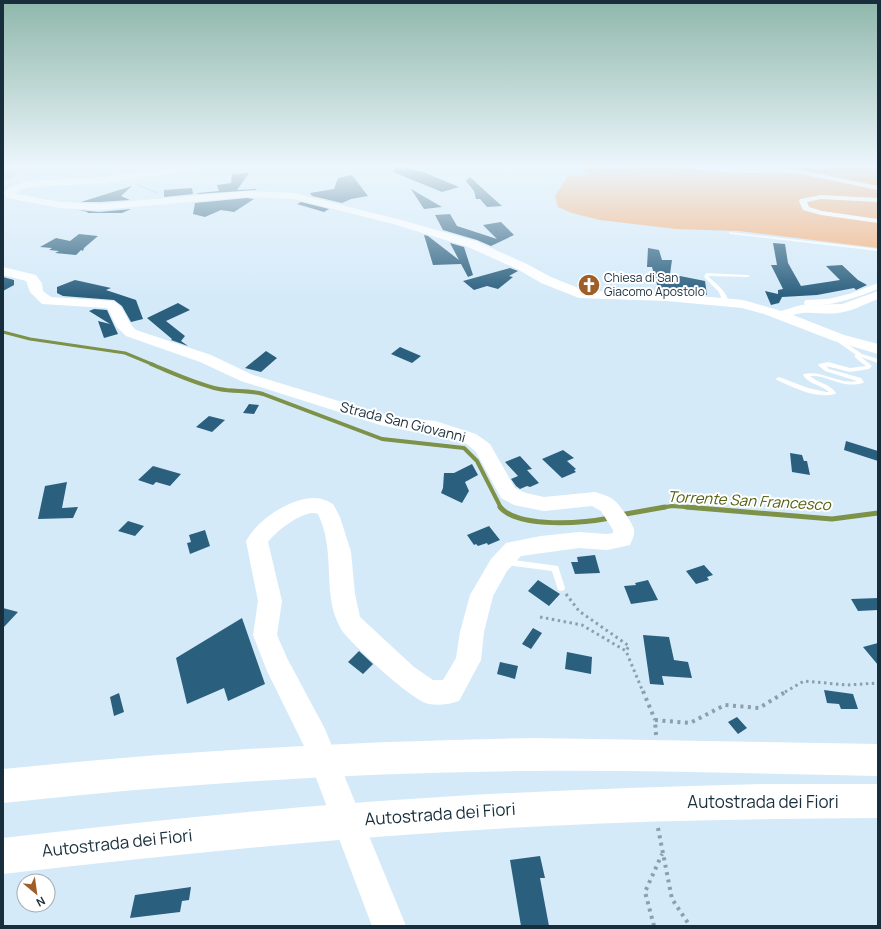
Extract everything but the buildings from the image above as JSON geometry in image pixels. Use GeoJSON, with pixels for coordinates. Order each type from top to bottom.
{"type":"FeatureCollection","features":[{"type":"Feature","properties":{"kind":"highway"},"geometry":{"type":"LineString","coordinates":[[3,786],[78,777],[215,766],[346,759],[486,755],[628,754],[878,760]]}},
{"type":"Feature","properties":{"kind":"highway","name":"Autostrada dei Fiori"},"geometry":{"type":"LineString","coordinates":[[3,856],[138,840],[317,823],[524,808],[678,803],[878,801]]}},
{"type":"Feature","properties":{"kind":"street"},"geometry":{"type":"LineString","coordinates":[[351,210],[472,244],[523,267],[546,280],[584,295],[667,297],[743,304],[782,316],[828,334],[878,349]]}},
{"type":"Feature","properties":{"kind":"street"},"geometry":{"type":"LineString","coordinates":[[813,210],[821,213],[878,221]]}},
{"type":"Feature","properties":{"kind":"street","name":"Strada San Giovanni"},"geometry":{"type":"LineString","coordinates":[[3,271],[31,278],[35,283],[38,292],[47,301],[109,304],[114,307],[123,326],[131,333],[214,361],[233,369],[248,378],[386,421],[435,427],[470,438],[486,453],[508,493],[521,500],[544,504],[595,499],[608,506],[624,529],[622,539],[607,542],[579,540],[541,544],[514,549],[502,562],[482,595],[472,632],[468,660],[450,692],[429,692],[405,675],[352,624],[346,613],[340,552],[330,517],[326,509],[317,505],[300,507],[266,529],[257,541],[270,601],[265,635],[276,663],[315,739],[389,926]]}},
{"type":"Feature","properties":{"kind":"street"},"geometry":{"type":"LineString","coordinates":[[811,309],[809,302],[834,300],[852,296],[878,286]]}},
{"type":"Feature","properties":{"kind":"street"},"geometry":{"type":"LineString","coordinates":[[782,316],[789,310],[837,309],[853,306],[867,297],[878,295]]}},
{"type":"Feature","properties":{"kind":"lane"},"geometry":{"type":"LineString","coordinates":[[730,233],[878,250]]}},
{"type":"Feature","properties":{"kind":"lane"},"geometry":{"type":"LineString","coordinates":[[726,303],[724,292],[706,277],[708,274],[748,276]]}},
{"type":"Feature","properties":{"kind":"lane"},"geometry":{"type":"LineString","coordinates":[[828,334],[860,354],[878,361]]}},
{"type":"Feature","properties":{"kind":"lane"},"geometry":{"type":"LineString","coordinates":[[779,380],[819,393],[827,394],[833,392],[828,387],[810,380],[806,375],[809,374],[845,383],[857,384],[861,382],[859,379],[827,370],[821,365],[828,364],[850,370],[867,368],[869,366],[857,356],[860,354]]}},
{"type":"Feature","properties":{"kind":"lane"},"geometry":{"type":"LineString","coordinates":[[502,562],[555,568],[561,588]]}},
{"type":"Feature","properties":{"kind":"path"},"geometry":{"type":"LineString","coordinates":[[561,588],[579,611],[629,646],[626,650]]}},
{"type":"Feature","properties":{"kind":"path"},"geometry":{"type":"LineString","coordinates":[[540,617],[582,625],[626,650],[655,720]]}},
{"type":"Feature","properties":{"kind":"path"},"geometry":{"type":"LineString","coordinates":[[654,926],[645,892],[662,854]]}},
{"type":"Feature","properties":{"kind":"shaded area"},"geometry":{"type":"Polygon","coordinates":[[[566,210],[878,210],[878,248],[739,231],[676,229],[600,220],[566,210]]]}},
{"type":"Feature","properties":{"kind":"waterway","name":"Torrente San Francesco"},"geometry":{"type":"LineString","coordinates":[[3,332],[30,339],[125,353],[154,365]]}},
{"type":"Feature","properties":{"kind":"waterway","name":"Torrente San Francesco"},"geometry":{"type":"LineString","coordinates":[[151,364],[210,387],[263,394],[382,439],[464,448],[477,461],[501,508]]}},
{"type":"Feature","properties":{"kind":"waterway","name":"Torrente San Francesco"},"geometry":{"type":"LineString","coordinates":[[660,508],[672,506],[691,507]]}},
{"type":"Feature","properties":{"kind":"waterway","name":"Torrente San Francesco"},"geometry":{"type":"LineString","coordinates":[[620,515],[665,507]]}},
{"type":"Feature","properties":{"kind":"waterway","name":"Torrente San Francesco"},"geometry":{"type":"LineString","coordinates":[[686,507],[691,507]]}},
{"type":"Feature","properties":{"kind":"waterway","name":"Torrente San Francesco"},"geometry":{"type":"LineString","coordinates":[[691,507],[699,508]]}},
{"type":"Feature","properties":{"kind":"waterway","name":"Torrente San Francesco"},"geometry":{"type":"LineString","coordinates":[[691,507],[832,519],[878,513]]}},
{"type":"Feature","properties":{"kind":"waterway","name":"Torrente San Francesco"},"geometry":{"type":"LineString","coordinates":[[501,508],[509,514],[522,519],[552,523],[569,523],[610,518]]}},
{"type":"Feature","properties":{"kind":"place","name":"Chiesa di San Giacomo Apostolo"},"geometry":{"type":"Point","coordinates":[589,285]}}]}
